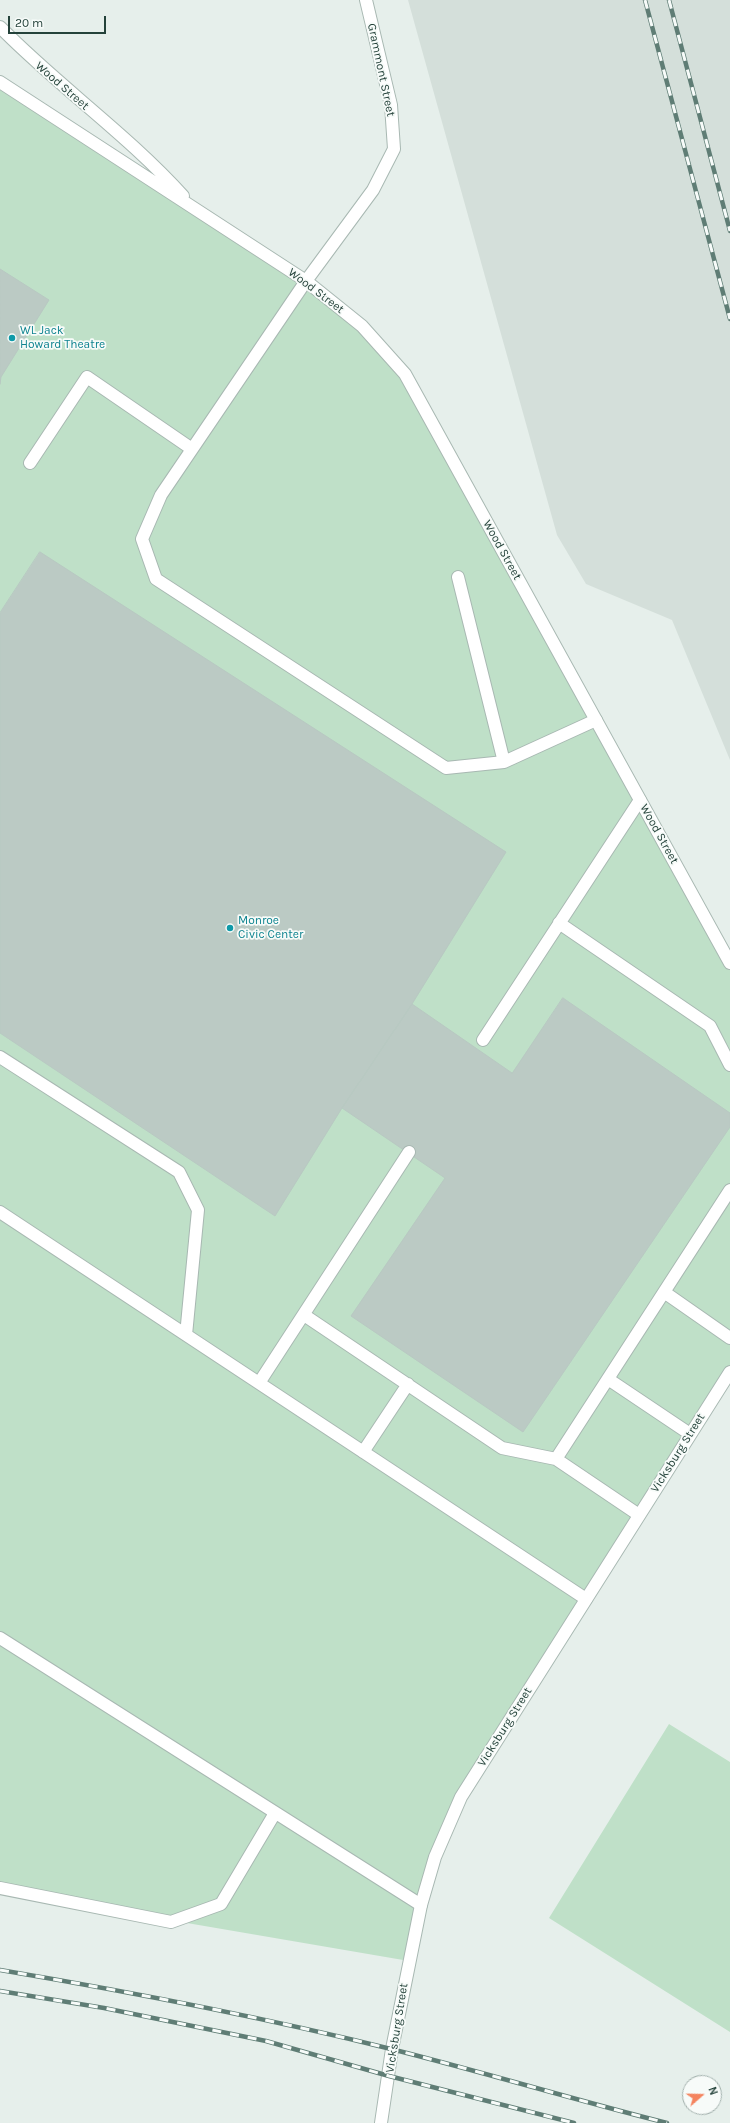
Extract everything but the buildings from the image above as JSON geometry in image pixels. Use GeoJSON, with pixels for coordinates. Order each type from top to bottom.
{"type":"FeatureCollection","features":[{"type":"Feature","properties":{"kind":"street","name":"Grammont Street"},"geometry":{"type":"LineString","coordinates":[[366,0],[391,105],[394,149],[373,190],[306,281],[161,495],[142,539],[156,579],[446,768],[504,762],[596,720]]}},
{"type":"Feature","properties":{"kind":"street","name":"Wood Street"},"geometry":{"type":"LineString","coordinates":[[0,27],[32,60],[167,178],[194,208]]}},
{"type":"Feature","properties":{"kind":"street","name":"Wood Street"},"geometry":{"type":"LineString","coordinates":[[0,82],[306,281],[362,326],[405,374],[730,962]]}},
{"type":"Feature","properties":{"kind":"street"},"geometry":{"type":"LineString","coordinates":[[30,463],[87,377],[192,449]]}},
{"type":"Feature","properties":{"kind":"street"},"geometry":{"type":"LineString","coordinates":[[458,577],[504,762]]}},
{"type":"Feature","properties":{"kind":"street"},"geometry":{"type":"LineString","coordinates":[[484,1040],[640,800]]}},
{"type":"Feature","properties":{"kind":"street"},"geometry":{"type":"LineString","coordinates":[[560,923],[710,1026],[730,1066]]}},
{"type":"Feature","properties":{"kind":"street"},"geometry":{"type":"LineString","coordinates":[[0,1057],[179,1172],[198,1210],[186,1335]]}},
{"type":"Feature","properties":{"kind":"street"},"geometry":{"type":"LineString","coordinates":[[259,1383],[409,1152]]}},
{"type":"Feature","properties":{"kind":"street"},"geometry":{"type":"LineString","coordinates":[[556,1459],[730,1190]]}},
{"type":"Feature","properties":{"kind":"street"},"geometry":{"type":"LineString","coordinates":[[0,1212],[586,1599]]}},
{"type":"Feature","properties":{"kind":"street"},"geometry":{"type":"LineString","coordinates":[[664,1292],[730,1338]]}},
{"type":"Feature","properties":{"kind":"street"},"geometry":{"type":"LineString","coordinates":[[304,1315],[502,1448],[556,1459],[640,1514]]}},
{"type":"Feature","properties":{"kind":"street","name":"Vicksburg Street"},"geometry":{"type":"LineString","coordinates":[[380,2123],[392,2050],[421,1905],[435,1857],[461,1797],[730,1372]]}},
{"type":"Feature","properties":{"kind":"street"},"geometry":{"type":"LineString","coordinates":[[608,1379],[690,1434]]}},
{"type":"Feature","properties":{"kind":"street"},"geometry":{"type":"LineString","coordinates":[[364,1452],[408,1384]]}},
{"type":"Feature","properties":{"kind":"street"},"geometry":{"type":"LineString","coordinates":[[0,1638],[421,1905]]}},
{"type":"Feature","properties":{"kind":"street"},"geometry":{"type":"LineString","coordinates":[[0,1888],[172,1922],[220,1904],[275,1813]]}},
{"type":"Feature","properties":{"kind":"shaded area"},"geometry":{"type":"Polygon","coordinates":[[[408,0],[730,0],[730,760],[672,620],[586,584],[557,535],[408,0]]]}},
{"type":"Feature","properties":{"kind":"green space","name":"Monroe Civic Center"},"geometry":{"type":"Polygon","coordinates":[[[0,84],[306,281],[405,374],[730,963],[730,1372],[461,1797],[435,1857],[409,1961],[0,1891],[0,84]]]}},
{"type":"Feature","properties":{"kind":"green space"},"geometry":{"type":"Polygon","coordinates":[[[669,1724],[730,1762],[730,2032],[549,1918],[669,1724]]]}},
{"type":"Feature","properties":{"kind":"railway"},"geometry":{"type":"LineString","coordinates":[[645,0],[730,319]]}},
{"type":"Feature","properties":{"kind":"railway"},"geometry":{"type":"LineString","coordinates":[[669,0],[730,231]]}},
{"type":"Feature","properties":{"kind":"railway"},"geometry":{"type":"LineString","coordinates":[[0,1970],[196,2006],[343,2037],[667,2123]]}},
{"type":"Feature","properties":{"kind":"railway"},"geometry":{"type":"LineString","coordinates":[[0,1991],[104,2008],[266,2041],[389,2076],[574,2123]]}},
{"type":"Feature","properties":{"kind":"place","name":"WL Jack Howard Theatre"},"geometry":{"type":"Point","coordinates":[12,338]}},
{"type":"Feature","properties":{"kind":"place","name":"Monroe Civic Center"},"geometry":{"type":"Point","coordinates":[230,928]}}]}
